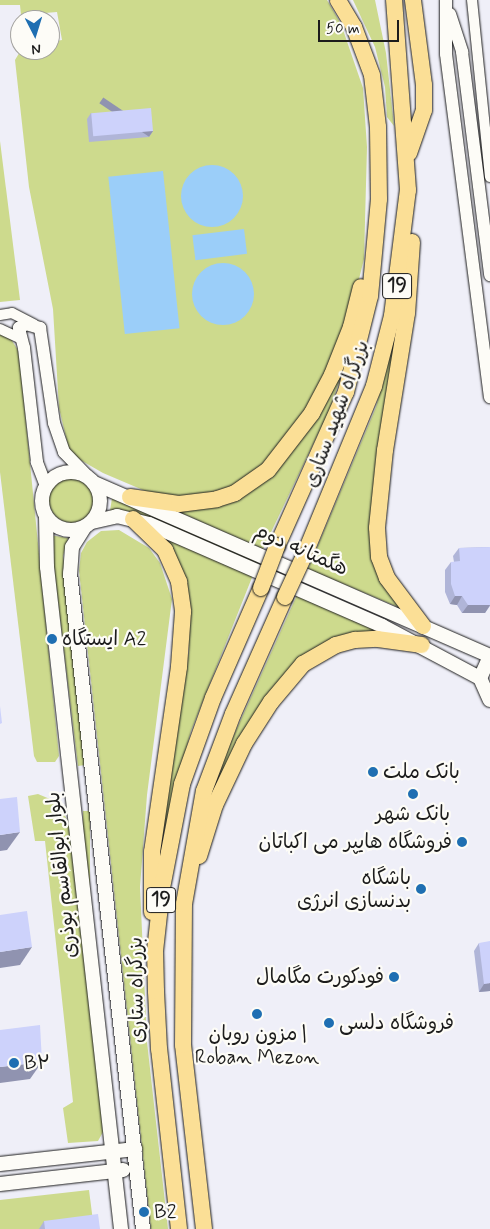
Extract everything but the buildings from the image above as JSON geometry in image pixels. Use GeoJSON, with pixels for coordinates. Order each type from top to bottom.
{"type":"FeatureCollection","features":[{"type":"Feature","properties":{"kind":"highway","name":"بزرگراه شهید ستاری"},"geometry":{"type":"LineString","coordinates":[[261,588],[277,546],[335,418],[354,366],[370,296],[379,199],[378,127],[372,75],[354,27],[338,0]]}},
{"type":"Feature","properties":{"kind":"highway","name":"بزرگراه شهید ستاری"},"geometry":{"type":"LineString","coordinates":[[184,904],[195,832],[210,774],[233,714],[351,446],[384,353],[394,306],[408,190],[394,0]]}},
{"type":"Feature","properties":{"kind":"highway"},"geometry":{"type":"LineString","coordinates":[[407,157],[424,110],[424,85],[413,0]]}},
{"type":"Feature","properties":{"kind":"highway"},"geometry":{"type":"LineString","coordinates":[[408,190],[412,254],[407,313],[385,450],[377,528],[379,557],[386,578],[423,626]]}},
{"type":"Feature","properties":{"kind":"highway"},"geometry":{"type":"LineString","coordinates":[[130,497],[179,504],[217,500],[254,482],[283,453],[328,383],[351,327],[379,199]]}},
{"type":"Feature","properties":{"kind":"highway"},"geometry":{"type":"LineString","coordinates":[[133,519],[165,550],[179,582],[184,612],[179,667],[150,870],[155,951]]}},
{"type":"Feature","properties":{"kind":"highway","name":"بزرگراه ستاری"},"geometry":{"type":"LineString","coordinates":[[179,1229],[159,1049],[155,951],[168,848],[182,784],[213,698],[261,588]]}},
{"type":"Feature","properties":{"kind":"highway"},"geometry":{"type":"LineString","coordinates":[[184,904],[227,778],[244,744],[290,677],[318,654],[355,640],[377,639],[422,645]]}},
{"type":"Feature","properties":{"kind":"highway","name":"19"},"geometry":{"type":"LineString","coordinates":[[184,904],[183,1045],[204,1229]]}},
{"type":"Feature","properties":{"kind":"main road"},"geometry":{"type":"LineString","coordinates":[[78,472],[90,479],[99,490],[100,507],[88,525],[66,530],[46,516],[42,501],[46,486],[60,474],[78,472]]}},
{"type":"Feature","properties":{"kind":"main road","name":"هگمتانه دوم"},"geometry":{"type":"LineString","coordinates":[[90,479],[490,656]]}},
{"type":"Feature","properties":{"kind":"main road","name":"بلوار ابوالقاسم بوذری"},"geometry":{"type":"LineString","coordinates":[[46,516],[47,566],[121,1229]]}},
{"type":"Feature","properties":{"kind":"main road","name":"هگمتانه دوم"},"geometry":{"type":"LineString","coordinates":[[88,525],[116,516],[133,519],[422,645],[480,678]]}},
{"type":"Feature","properties":{"kind":"main road","name":"بلوار ابوالقاسم بوذری"},"geometry":{"type":"LineString","coordinates":[[88,525],[72,547],[70,574],[143,1229]]}},
{"type":"Feature","properties":{"kind":"main road"},"geometry":{"type":"LineString","coordinates":[[490,656],[480,678],[490,700]]}},
{"type":"Feature","properties":{"kind":"main road"},"geometry":{"type":"LineString","coordinates":[[0,1164],[135,1149]]}},
{"type":"Feature","properties":{"kind":"main road"},"geometry":{"type":"LineString","coordinates":[[0,1184],[136,1168]]}},
{"type":"Feature","properties":{"kind":"street"},"geometry":{"type":"LineString","coordinates":[[472,0],[490,177]]}},
{"type":"Feature","properties":{"kind":"street"},"geometry":{"type":"LineString","coordinates":[[446,2],[462,52],[490,275]]}},
{"type":"Feature","properties":{"kind":"street"},"geometry":{"type":"LineString","coordinates":[[446,2],[446,54],[490,397]]}},
{"type":"Feature","properties":{"kind":"street"},"geometry":{"type":"LineString","coordinates":[[0,315],[12,313],[40,328],[54,423],[67,457],[90,479]]}},
{"type":"Feature","properties":{"kind":"street"},"geometry":{"type":"LineString","coordinates":[[34,324],[19,328],[24,348],[37,462],[46,486]]}},
{"type":"Feature","properties":{"kind":"street"},"geometry":{"type":"LineString","coordinates":[[0,329],[21,339]]}},
{"type":"Feature","properties":{"kind":"green space"},"geometry":{"type":"Polygon","coordinates":[[[0,0],[327,0],[341,24],[363,88],[367,147],[364,259],[348,323],[314,399],[265,467],[217,496],[157,496],[103,473],[70,454],[59,408],[53,309],[29,187],[15,60],[60,60],[60,40],[62,40],[60,10],[20,10],[20,5],[0,5],[0,0]]]}},
{"type":"Feature","properties":{"kind":"green space"},"geometry":{"type":"Polygon","coordinates":[[[353,0],[375,0],[386,53],[394,126],[387,117],[385,87],[375,47],[353,0]]]}},
{"type":"Feature","properties":{"kind":"green space"},"geometry":{"type":"Polygon","coordinates":[[[0,141],[20,300],[0,302],[0,141]]]}},
{"type":"Feature","properties":{"kind":"green space"},"geometry":{"type":"Polygon","coordinates":[[[407,285],[371,531],[405,610],[308,569],[376,407],[407,285]]]}},
{"type":"Feature","properties":{"kind":"green space"},"geometry":{"type":"Polygon","coordinates":[[[0,333],[11,339],[19,352],[59,756],[55,762],[37,762],[34,756],[0,472],[0,333]]]}},
{"type":"Feature","properties":{"kind":"green space"},"geometry":{"type":"Polygon","coordinates":[[[346,362],[329,411],[263,549],[156,502],[244,494],[346,362]]]}},
{"type":"Feature","properties":{"kind":"green space"},"geometry":{"type":"Polygon","coordinates":[[[68,477],[76,477],[85,481],[91,487],[95,500],[91,513],[85,519],[76,523],[68,523],[59,519],[53,513],[49,504],[49,496],[53,487],[59,481],[68,477]]]}},
{"type":"Feature","properties":{"kind":"green space"},"geometry":{"type":"Polygon","coordinates":[[[112,498],[259,560],[257,565],[110,511],[112,498]]]}},
{"type":"Feature","properties":{"kind":"green space"},"geometry":{"type":"Polygon","coordinates":[[[119,530],[149,548],[160,563],[172,599],[147,795],[140,887],[147,1042],[168,1229],[151,1229],[79,571],[81,553],[87,542],[101,531],[119,530]]]}},
{"type":"Feature","properties":{"kind":"green space"},"geometry":{"type":"Polygon","coordinates":[[[50,535],[68,538],[63,556],[76,646],[85,765],[78,766],[50,535]]]}},
{"type":"Feature","properties":{"kind":"green space"},"geometry":{"type":"Polygon","coordinates":[[[159,535],[253,575],[191,731],[159,851],[156,851],[189,651],[189,618],[159,535]]]}},
{"type":"Feature","properties":{"kind":"green space"},"geometry":{"type":"Polygon","coordinates":[[[297,595],[391,635],[331,641],[310,651],[294,664],[202,831],[224,757],[297,595]]]}},
{"type":"Feature","properties":{"kind":"green space"},"geometry":{"type":"Polygon","coordinates":[[[38,794],[57,802],[73,830],[103,1132],[98,1141],[68,1143],[63,1108],[73,1102],[45,841],[35,841],[28,796],[38,794]]]}},
{"type":"Feature","properties":{"kind":"green space"},"geometry":{"type":"Polygon","coordinates":[[[83,811],[90,811],[90,1137],[83,1137],[83,811]]]}},
{"type":"Feature","properties":{"kind":"green space"},"geometry":{"type":"Polygon","coordinates":[[[89,1190],[94,1229],[0,1229],[0,1200],[89,1190]]]}},
{"type":"Feature","properties":{"kind":"water"},"geometry":{"type":"Polygon","coordinates":[[[212,165],[224,168],[234,174],[240,184],[243,196],[240,208],[234,218],[224,224],[212,227],[200,224],[190,218],[184,208],[181,196],[184,184],[190,174],[200,168],[212,165]]]}},
{"type":"Feature","properties":{"kind":"water"},"geometry":{"type":"Polygon","coordinates":[[[163,171],[180,328],[125,334],[108,177],[163,171]]]}},
{"type":"Feature","properties":{"kind":"water"},"geometry":{"type":"Polygon","coordinates":[[[244,229],[247,254],[195,260],[192,235],[244,229]]]}},
{"type":"Feature","properties":{"kind":"water"},"geometry":{"type":"Polygon","coordinates":[[[223,263],[235,266],[245,272],[251,282],[254,294],[251,306],[245,316],[235,322],[223,325],[211,322],[201,316],[195,306],[192,294],[195,282],[201,272],[211,266],[223,263]]]}},
{"type":"Feature","properties":{"kind":"place","name":"ایستگاه A2"},"geometry":{"type":"Point","coordinates":[52,639]}},
{"type":"Feature","properties":{"kind":"place","name":"بانک ملت"},"geometry":{"type":"Point","coordinates":[373,772]}},
{"type":"Feature","properties":{"kind":"place","name":"بانک شهر"},"geometry":{"type":"Point","coordinates":[413,794]}},
{"type":"Feature","properties":{"kind":"place","name":"فروشگاه هایپر می اکباتان"},"geometry":{"type":"Point","coordinates":[462,842]}},
{"type":"Feature","properties":{"kind":"place","name":"باشگاه بدنسازی انرژی"},"geometry":{"type":"Point","coordinates":[421,889]}},
{"type":"Feature","properties":{"kind":"place","name":"فودکورت مگامال"},"geometry":{"type":"Point","coordinates":[394,977]}},
{"type":"Feature","properties":{"kind":"place","name":"مزون روبان | Roban Mezon"},"geometry":{"type":"Point","coordinates":[257,1014]}},
{"type":"Feature","properties":{"kind":"place","name":"فروشگاه دلسی"},"geometry":{"type":"Point","coordinates":[329,1023]}},
{"type":"Feature","properties":{"kind":"place","name":"B۲"},"geometry":{"type":"Point","coordinates":[14,1063]}},
{"type":"Feature","properties":{"kind":"place","name":"B2"},"geometry":{"type":"Point","coordinates":[144,1212]}}]}
